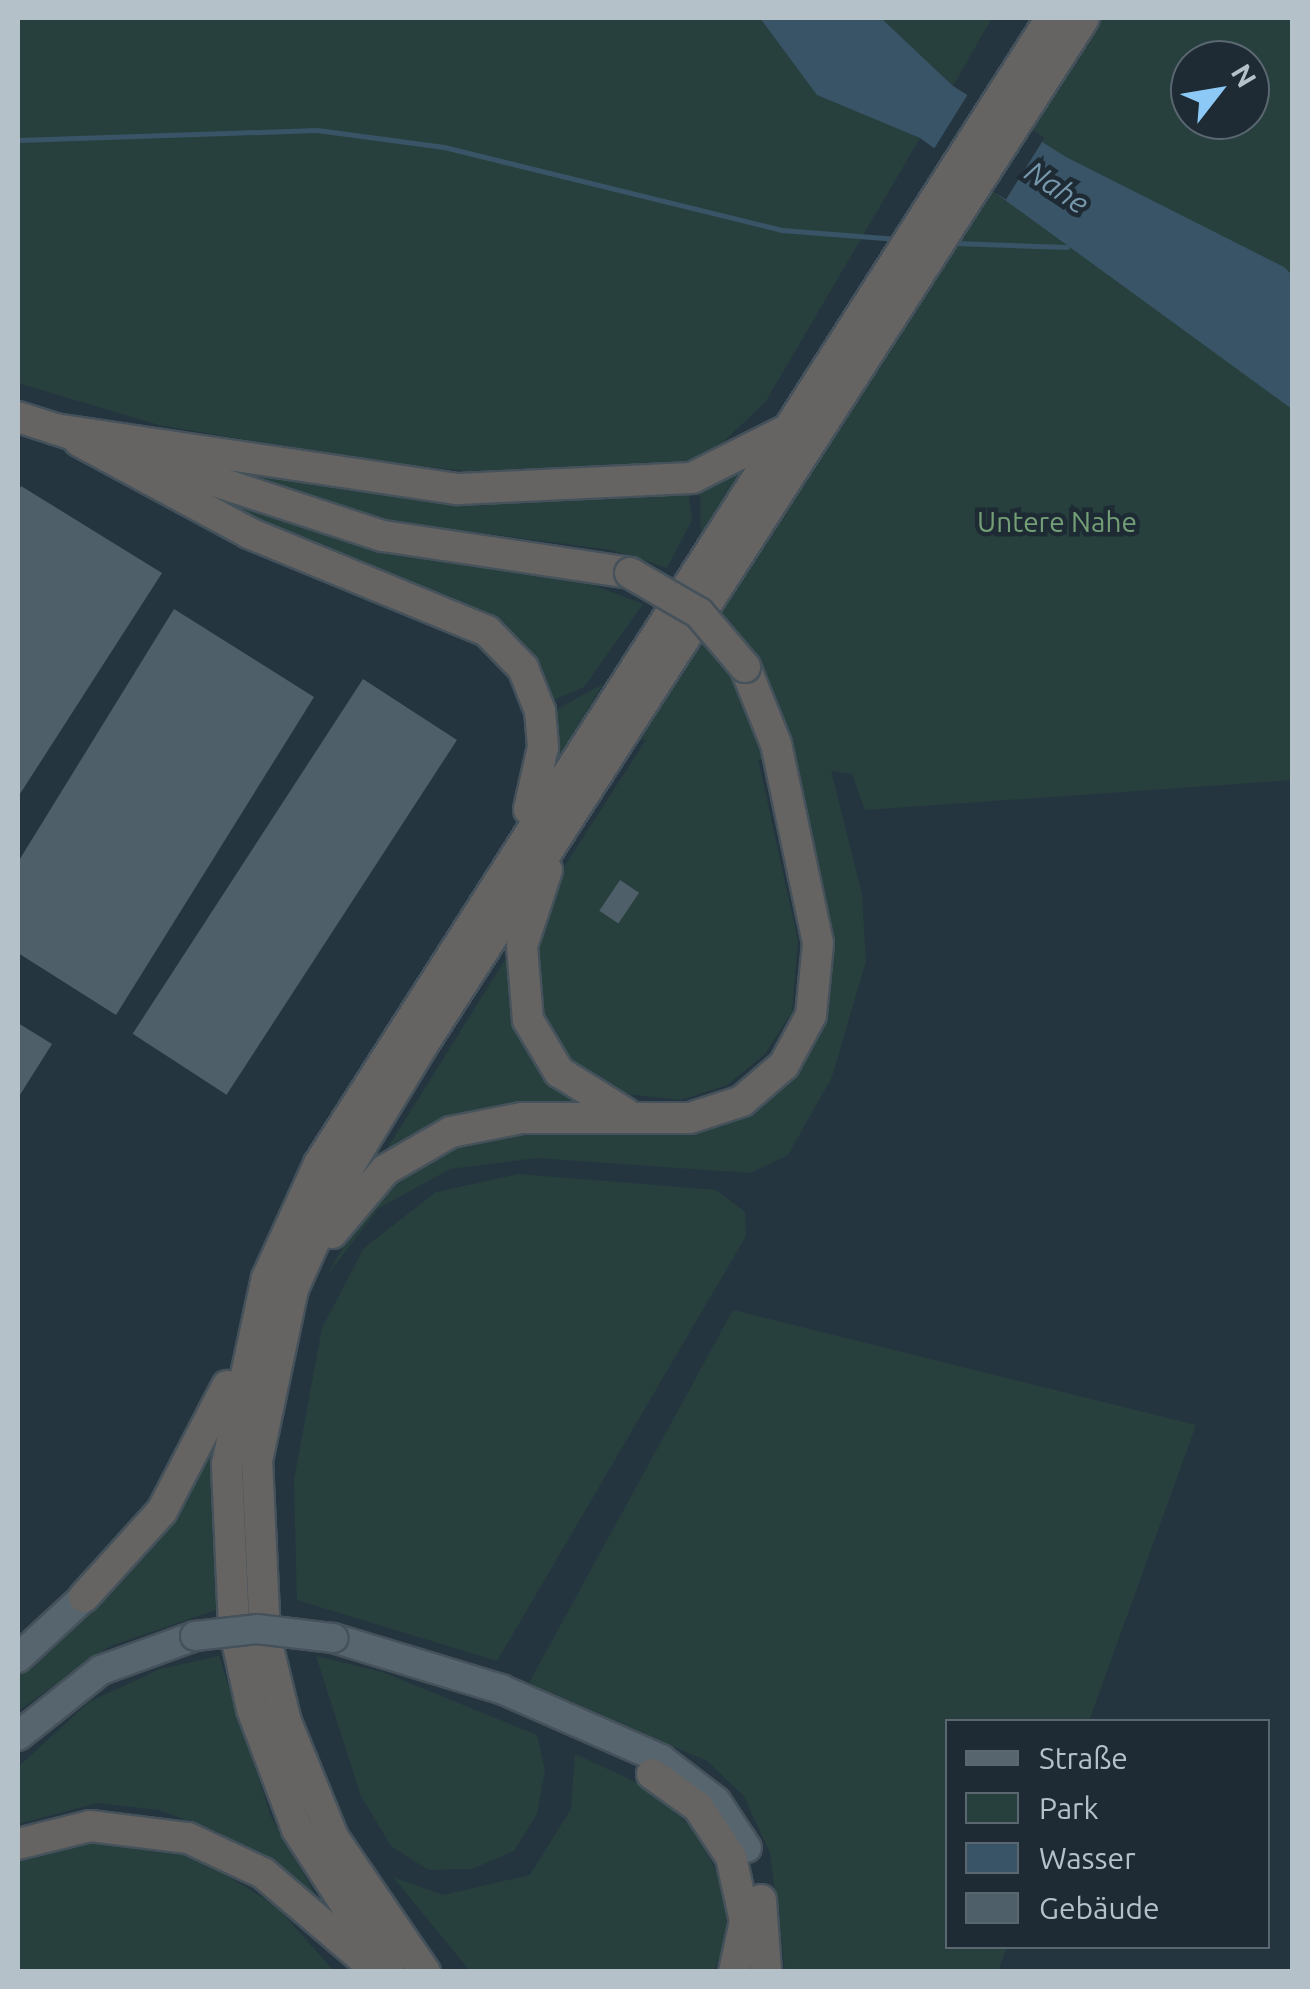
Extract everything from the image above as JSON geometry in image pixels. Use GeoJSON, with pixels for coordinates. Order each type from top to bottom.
{"type":"FeatureCollection","features":[{"type":"Feature","properties":{"kind":"highway"},"geometry":{"type":"LineString","coordinates":[[1021,95],[1051,18]]}},
{"type":"Feature","properties":{"kind":"highway"},"geometry":{"type":"LineString","coordinates":[[425,1972],[333,1836],[286,1722],[266,1636],[257,1461],[293,1289],[345,1173],[564,821],[1021,95],[1084,18]]}},
{"type":"Feature","properties":{"kind":"highway"},"geometry":{"type":"LineString","coordinates":[[84,1597],[162,1512],[247,1342],[319,1164],[520,841],[794,425],[850,364]]}},
{"type":"Feature","properties":{"kind":"highway"},"geometry":{"type":"LineString","coordinates":[[18,417],[383,536],[630,573],[698,613],[744,668],[776,744],[815,925],[816,997],[772,1080],[726,1109],[672,1120],[510,1119],[428,1142],[366,1188],[293,1289]]}},
{"type":"Feature","properties":{"kind":"highway"},"geometry":{"type":"LineString","coordinates":[[55,429],[458,489],[692,478],[794,425]]}},
{"type":"Feature","properties":{"kind":"highway"},"geometry":{"type":"LineString","coordinates":[[55,429],[249,533],[456,614],[501,642],[531,682],[543,730],[520,841]]}},
{"type":"Feature","properties":{"kind":"highway"},"geometry":{"type":"LineString","coordinates":[[564,821],[522,946],[528,1020],[559,1072],[592,1098],[672,1120]]}},
{"type":"Feature","properties":{"kind":"highway"},"geometry":{"type":"LineString","coordinates":[[247,1342],[226,1505],[242,1668],[297,1829],[389,1972]]}},
{"type":"Feature","properties":{"kind":"highway"},"geometry":{"type":"LineString","coordinates":[[652,1774],[698,1807],[732,1857],[744,1922],[734,1972]]}},
{"type":"Feature","properties":{"kind":"highway"},"geometry":{"type":"LineString","coordinates":[[18,1844],[115,1826],[212,1846],[287,1889],[378,1972]]}},
{"type":"Feature","properties":{"kind":"highway"},"geometry":{"type":"LineString","coordinates":[[747,1848],[766,1972]]}},
{"type":"Feature","properties":{"kind":"main road"},"geometry":{"type":"LineString","coordinates":[[18,1658],[84,1597]]}},
{"type":"Feature","properties":{"kind":"main road"},"geometry":{"type":"LineString","coordinates":[[18,1736],[101,1670],[195,1636],[257,1629],[332,1638],[388,1652],[661,1759],[704,1788],[747,1848]]}},
{"type":"Feature","properties":{"kind":"main road"},"geometry":{"type":"LineString","coordinates":[[388,1652],[652,1774]]}},
{"type":"Feature","properties":{"kind":"green space"},"geometry":{"type":"Polygon","coordinates":[[[18,18],[760,18],[818,95],[920,138],[766,401],[719,446],[685,464],[476,472],[372,461],[159,425],[18,383],[18,18]]]}},
{"type":"Feature","properties":{"kind":"green space"},"geometry":{"type":"Polygon","coordinates":[[[881,18],[992,18],[953,86],[881,18]]]}},
{"type":"Feature","properties":{"kind":"green space","name":"Untere Nahe"},"geometry":{"type":"Polygon","coordinates":[[[1096,18],[1292,18],[1292,780],[865,810],[852,774],[831,771],[862,895],[866,961],[832,1077],[788,1155],[750,1173],[537,1158],[450,1169],[379,1208],[325,1278],[374,1194],[468,1136],[700,1132],[783,1089],[816,1044],[830,996],[830,932],[796,765],[758,759],[798,941],[792,1012],[765,1054],[727,1085],[681,1100],[627,1094],[582,1069],[550,1036],[533,992],[533,944],[557,878],[646,740],[634,737],[1096,18]]]}},
{"type":"Feature","properties":{"kind":"green space"},"geometry":{"type":"Polygon","coordinates":[[[759,454],[701,539],[700,487],[759,454]]]}},
{"type":"Feature","properties":{"kind":"green space"},"geometry":{"type":"Polygon","coordinates":[[[199,460],[439,501],[688,491],[692,520],[667,568],[612,550],[387,521],[199,460]]]}},
{"type":"Feature","properties":{"kind":"green space"},"geometry":{"type":"Polygon","coordinates":[[[164,476],[334,535],[577,579],[643,604],[584,687],[549,702],[540,679],[331,556],[164,476]]]}},
{"type":"Feature","properties":{"kind":"green space"},"geometry":{"type":"Polygon","coordinates":[[[603,684],[547,777],[552,712],[603,684]]]}},
{"type":"Feature","properties":{"kind":"green space"},"geometry":{"type":"Polygon","coordinates":[[[513,947],[510,982],[597,1113],[380,1160],[513,947]]]}},
{"type":"Feature","properties":{"kind":"green space"},"geometry":{"type":"Polygon","coordinates":[[[519,1174],[716,1190],[745,1212],[746,1236],[497,1661],[297,1600],[294,1480],[322,1328],[364,1248],[436,1192],[519,1174]]]}},
{"type":"Feature","properties":{"kind":"green space"},"geometry":{"type":"Polygon","coordinates":[[[733,1310],[1196,1425],[1090,1719],[945,1719],[945,1949],[1006,1949],[998,1971],[785,1971],[770,1853],[744,1796],[707,1761],[529,1683],[733,1310]]]}},
{"type":"Feature","properties":{"kind":"green space"},"geometry":{"type":"Polygon","coordinates":[[[215,1435],[216,1610],[110,1646],[18,1711],[18,1674],[215,1435]]]}},
{"type":"Feature","properties":{"kind":"green space"},"geometry":{"type":"Polygon","coordinates":[[[219,1656],[271,1817],[322,1906],[218,1832],[159,1810],[97,1803],[18,1824],[18,1767],[89,1702],[160,1669],[219,1656]]]}},
{"type":"Feature","properties":{"kind":"green space"},"geometry":{"type":"Polygon","coordinates":[[[316,1656],[382,1672],[537,1735],[545,1770],[537,1814],[514,1851],[472,1869],[428,1870],[391,1846],[361,1796],[316,1656]]]}},
{"type":"Feature","properties":{"kind":"green space"},"geometry":{"type":"Polygon","coordinates":[[[575,1754],[651,1789],[698,1834],[726,1891],[727,1939],[714,1971],[470,1971],[393,1877],[443,1895],[530,1875],[571,1809],[575,1754]]]}},
{"type":"Feature","properties":{"kind":"green space"},"geometry":{"type":"Polygon","coordinates":[[[95,1837],[154,1843],[209,1864],[276,1906],[334,1971],[18,1971],[18,1856],[95,1837]]]}},
{"type":"Feature","properties":{"kind":"water","name":"Nahe"},"geometry":{"type":"Polygon","coordinates":[[[760,18],[881,18],[953,86],[1066,157],[1284,267],[1292,275],[1292,409],[920,138],[817,95],[760,18]]]}},
{"type":"Feature","properties":{"kind":"pier"},"geometry":{"type":"Polygon","coordinates":[[[970,91],[1045,138],[1006,200],[931,153],[970,91]]]}},
{"type":"Feature","properties":{"kind":"building"},"geometry":{"type":"Polygon","coordinates":[[[21,486],[162,573],[18,797],[18,492],[21,486]]]}},
{"type":"Feature","properties":{"kind":"building"},"geometry":{"type":"Polygon","coordinates":[[[174,609],[314,697],[116,1015],[18,953],[18,862],[174,609]]]}},
{"type":"Feature","properties":{"kind":"building"},"geometry":{"type":"Polygon","coordinates":[[[363,679],[457,740],[227,1095],[133,1034],[363,679]]]}},
{"type":"Feature","properties":{"kind":"building"},"geometry":{"type":"Polygon","coordinates":[[[620,880],[639,893],[618,924],[599,911],[620,880]]]}},
{"type":"Feature","properties":{"kind":"building"},"geometry":{"type":"Polygon","coordinates":[[[18,1023],[52,1044],[18,1098],[18,1023]]]}},
{"type":"Feature","properties":{"kind":"waterway"},"geometry":{"type":"LineString","coordinates":[[18,140],[317,130],[444,147],[781,230],[898,239]]}},
{"type":"Feature","properties":{"kind":"waterway"},"geometry":{"type":"LineString","coordinates":[[954,243],[1067,247]]}}]}
